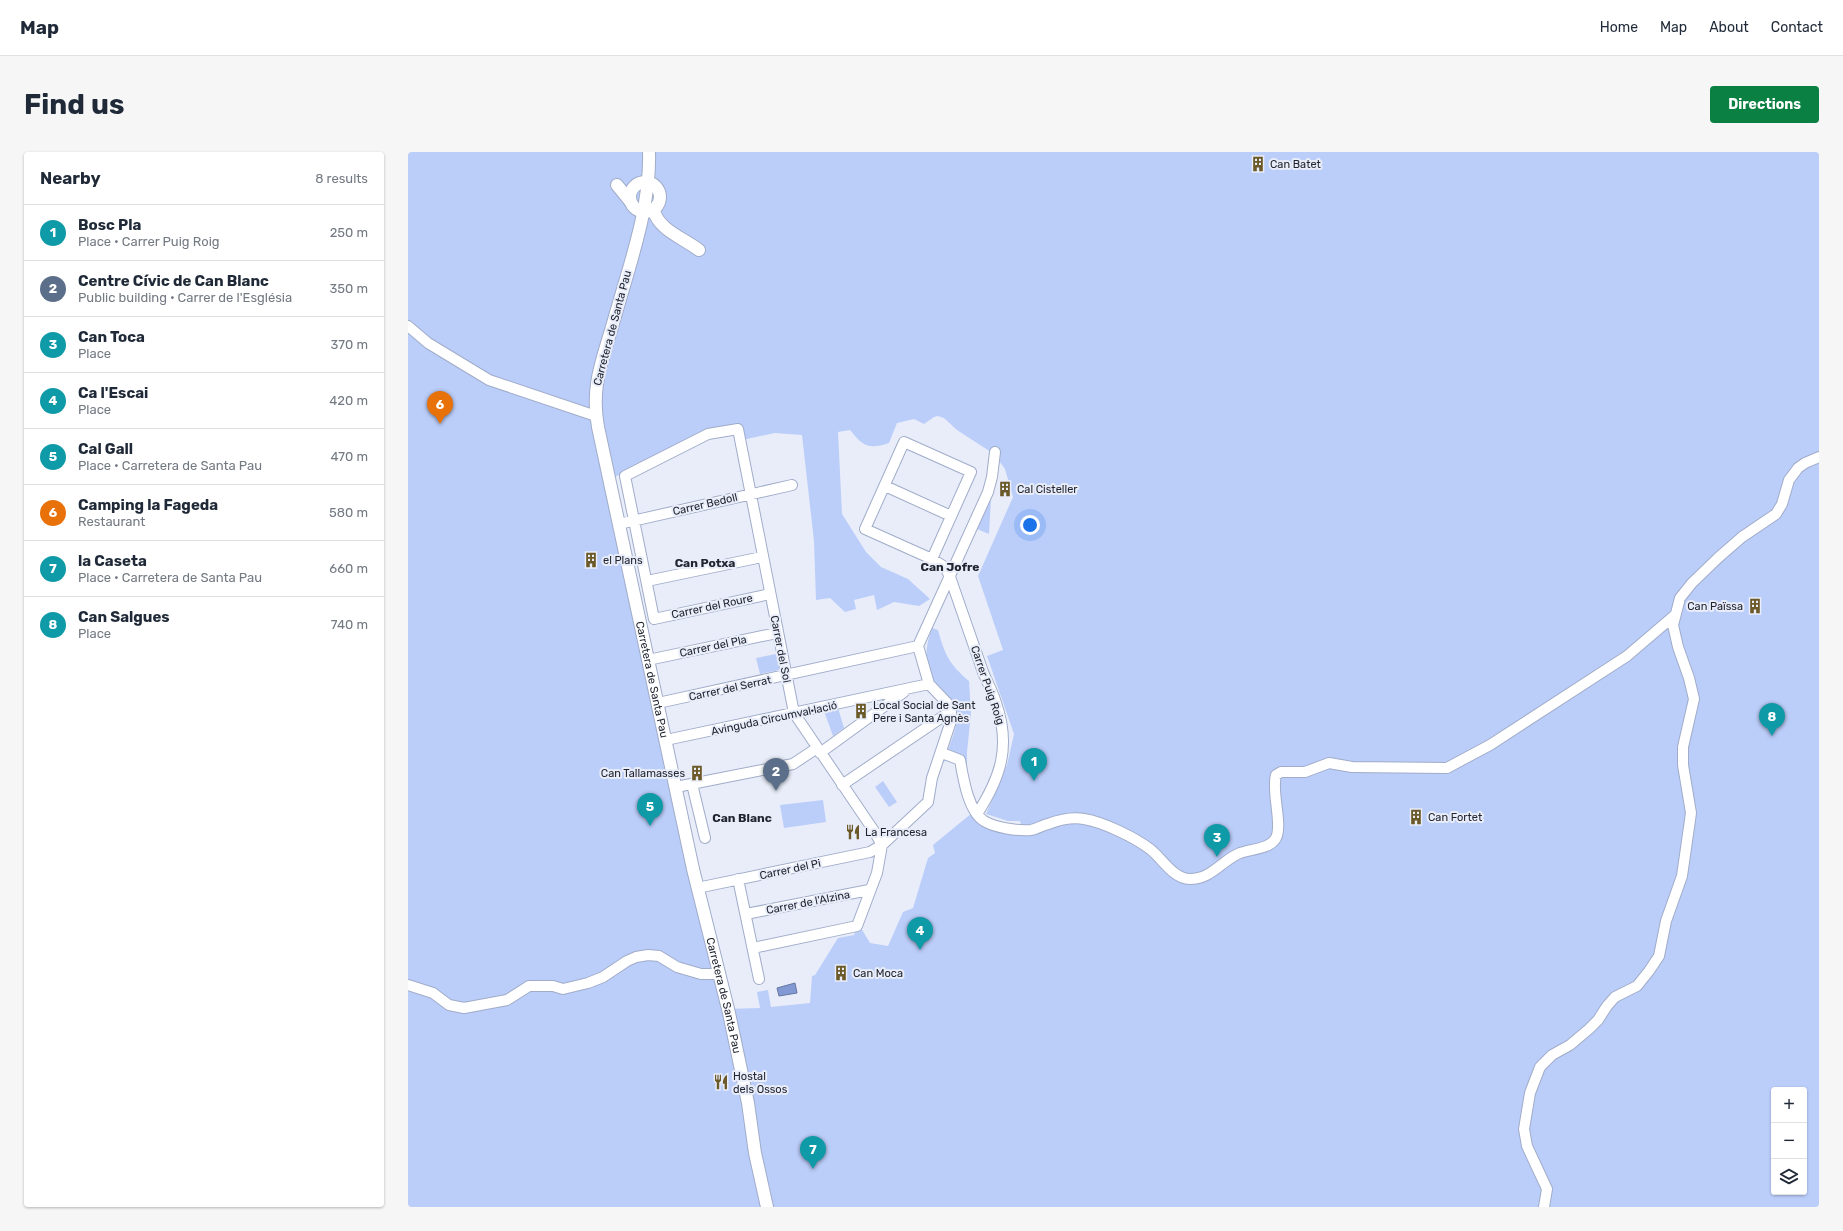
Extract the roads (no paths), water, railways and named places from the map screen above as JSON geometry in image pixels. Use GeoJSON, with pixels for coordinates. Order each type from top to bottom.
{"type":"FeatureCollection","features":[{"type":"Feature","properties":{"kind":"main road"},"geometry":{"type":"LineString","coordinates":[[638,232],[640,207],[649,154]]}},
{"type":"Feature","properties":{"kind":"main road"},"geometry":{"type":"LineString","coordinates":[[644,182],[628,187],[617,185],[640,207],[699,250]]}},
{"type":"Feature","properties":{"kind":"main road"},"geometry":{"type":"LineString","coordinates":[[638,232],[637,216],[640,207]]}},
{"type":"Feature","properties":{"kind":"main road","name":"Carretera de Santa Pau"},"geometry":{"type":"LineString","coordinates":[[638,232],[598,374],[594,402],[697,888],[720,974],[748,1102],[755,1153],[767,1207]]}},
{"type":"Feature","properties":{"kind":"street"},"geometry":{"type":"LineString","coordinates":[[408,326],[428,343],[489,380],[596,416]]}},
{"type":"Feature","properties":{"kind":"street","name":"Carrer del Sol"},"geometry":{"type":"LineString","coordinates":[[635,520],[625,476],[708,434],[738,429],[762,557],[794,713],[882,845]]}},
{"type":"Feature","properties":{"kind":"street"},"geometry":{"type":"LineString","coordinates":[[932,559],[971,472],[904,442],[885,486],[951,516]]}},
{"type":"Feature","properties":{"kind":"street"},"geometry":{"type":"LineString","coordinates":[[752,948],[856,926],[877,873],[882,845],[928,802],[932,778],[951,725],[951,711],[949,705],[929,684],[918,646],[988,492],[992,477],[995,452]]}},
{"type":"Feature","properties":{"kind":"street"},"geometry":{"type":"LineString","coordinates":[[1544,1207],[1547,1189],[1528,1146],[1524,1129],[1530,1094],[1540,1067],[1552,1054],[1570,1045],[1589,1029],[1598,1020],[1615,997],[1637,986],[1659,956],[1666,921],[1682,876],[1691,813],[1683,755],[1694,699],[1689,678],[1675,637],[1673,625],[1680,598],[1692,583],[1719,557],[1742,537],[1776,514],[1782,504],[1789,480],[1798,468],[1819,457]]}},
{"type":"Feature","properties":{"kind":"street","name":"Carrer Bedoll"},"geometry":{"type":"LineString","coordinates":[[619,524],[792,485]]}},
{"type":"Feature","properties":{"kind":"street","name":"Carrer Puig Roig"},"geometry":{"type":"LineString","coordinates":[[885,486],[865,529],[932,559],[945,567],[950,577],[986,679],[996,702],[1003,730],[1002,761],[991,792],[977,814]]}},
{"type":"Feature","properties":{"kind":"street"},"geometry":{"type":"LineString","coordinates":[[635,520],[647,581],[762,557]]}},
{"type":"Feature","properties":{"kind":"street","name":"Carrer del Roure"},"geometry":{"type":"LineString","coordinates":[[647,581],[654,619],[770,594]]}},
{"type":"Feature","properties":{"kind":"street"},"geometry":{"type":"LineString","coordinates":[[942,753],[960,760],[969,799],[977,814],[983,820],[1005,828],[1032,830],[1066,819],[1084,819],[1100,823],[1149,848],[1174,873],[1189,879],[1202,877],[1216,870],[1239,853],[1269,845],[1276,838],[1277,829],[1274,783],[1276,775],[1281,772],[1305,772],[1329,763],[1352,767],[1447,768],[1490,745],[1627,656],[1675,615]]}},
{"type":"Feature","properties":{"kind":"street","name":"Carrer del Pla"},"geometry":{"type":"LineString","coordinates":[[648,660],[777,633]]}},
{"type":"Feature","properties":{"kind":"street","name":"Carrer del Serrat"},"geometry":{"type":"LineString","coordinates":[[658,703],[918,646]]}},
{"type":"Feature","properties":{"kind":"street","name":"Avinguda Circumval·lació"},"geometry":{"type":"LineString","coordinates":[[666,740],[929,684]]}},
{"type":"Feature","properties":{"kind":"street"},"geometry":{"type":"LineString","coordinates":[[676,788],[793,764],[818,750],[905,690]]}},
{"type":"Feature","properties":{"kind":"street"},"geometry":{"type":"LineString","coordinates":[[842,785],[951,711]]}},
{"type":"Feature","properties":{"kind":"street"},"geometry":{"type":"LineString","coordinates":[[692,784],[705,838]]}},
{"type":"Feature","properties":{"kind":"street","name":"Carrer del Pi"},"geometry":{"type":"LineString","coordinates":[[697,888],[870,852],[882,845]]}},
{"type":"Feature","properties":{"kind":"street"},"geometry":{"type":"LineString","coordinates":[[738,879],[759,979]]}},
{"type":"Feature","properties":{"kind":"street","name":"Carrer de l'Alzina"},"geometry":{"type":"LineString","coordinates":[[746,914],[869,890]]}},
{"type":"Feature","properties":{"kind":"street"},"geometry":{"type":"LineString","coordinates":[[408,984],[432,993],[449,1005],[464,1008],[507,1000],[529,986],[553,986],[563,988],[588,983],[603,977],[627,961],[636,957],[648,955],[659,956],[677,967],[701,974],[720,974]]}},
{"type":"Feature","properties":{"kind":"place","name":"Can Batet"},"geometry":{"type":"Point","coordinates":[1258,164]}},
{"type":"Feature","properties":{"kind":"place","name":"Camping la Fageda"},"geometry":{"type":"Point","coordinates":[440,424]}},
{"type":"Feature","properties":{"kind":"place","name":"Cal Cisteller"},"geometry":{"type":"Point","coordinates":[1005,489]}},
{"type":"Feature","properties":{"kind":"place","name":"el Plans"},"geometry":{"type":"Point","coordinates":[591,560]}},
{"type":"Feature","properties":{"kind":"place","name":"Can Païssa"},"geometry":{"type":"Point","coordinates":[1755,606]}},
{"type":"Feature","properties":{"kind":"place","name":"Local Social de Sant Pere i Santa Agnès"},"geometry":{"type":"Point","coordinates":[861,711]}},
{"type":"Feature","properties":{"kind":"place","name":"Can Salgues"},"geometry":{"type":"Point","coordinates":[1772,736]}},
{"type":"Feature","properties":{"kind":"place","name":"Can Tallamasses"},"geometry":{"type":"Point","coordinates":[697,773]}},
{"type":"Feature","properties":{"kind":"place","name":"Bosc Pla"},"geometry":{"type":"Point","coordinates":[1034,781]}},
{"type":"Feature","properties":{"kind":"place","name":"Centre Cívic de Can Blanc"},"geometry":{"type":"Point","coordinates":[776,791]}},
{"type":"Feature","properties":{"kind":"place","name":"Can Fortet"},"geometry":{"type":"Point","coordinates":[1416,817]}},
{"type":"Feature","properties":{"kind":"place","name":"Cal Gall"},"geometry":{"type":"Point","coordinates":[650,826]}},
{"type":"Feature","properties":{"kind":"place","name":"La Francesa"},"geometry":{"type":"Point","coordinates":[853,832]}},
{"type":"Feature","properties":{"kind":"place","name":"Can Toca"},"geometry":{"type":"Point","coordinates":[1217,857]}},
{"type":"Feature","properties":{"kind":"place","name":"Ca l'Escai"},"geometry":{"type":"Point","coordinates":[920,950]}},
{"type":"Feature","properties":{"kind":"place","name":"Can Moca"},"geometry":{"type":"Point","coordinates":[841,973]}},
{"type":"Feature","properties":{"kind":"place","name":"Hostal dels Ossos"},"geometry":{"type":"Point","coordinates":[721,1082]}},
{"type":"Feature","properties":{"kind":"place","name":"la Caseta"},"geometry":{"type":"Point","coordinates":[813,1169]}},
{"type":"Feature","properties":{"kind":"district","name":"Can Potxa"},"geometry":{"type":"Point","coordinates":[705,563]}},
{"type":"Feature","properties":{"kind":"district","name":"Can Jofre"},"geometry":{"type":"Point","coordinates":[950,567]}},
{"type":"Feature","properties":{"kind":"district","name":"Can Blanc"},"geometry":{"type":"Point","coordinates":[742,818]}}]}
